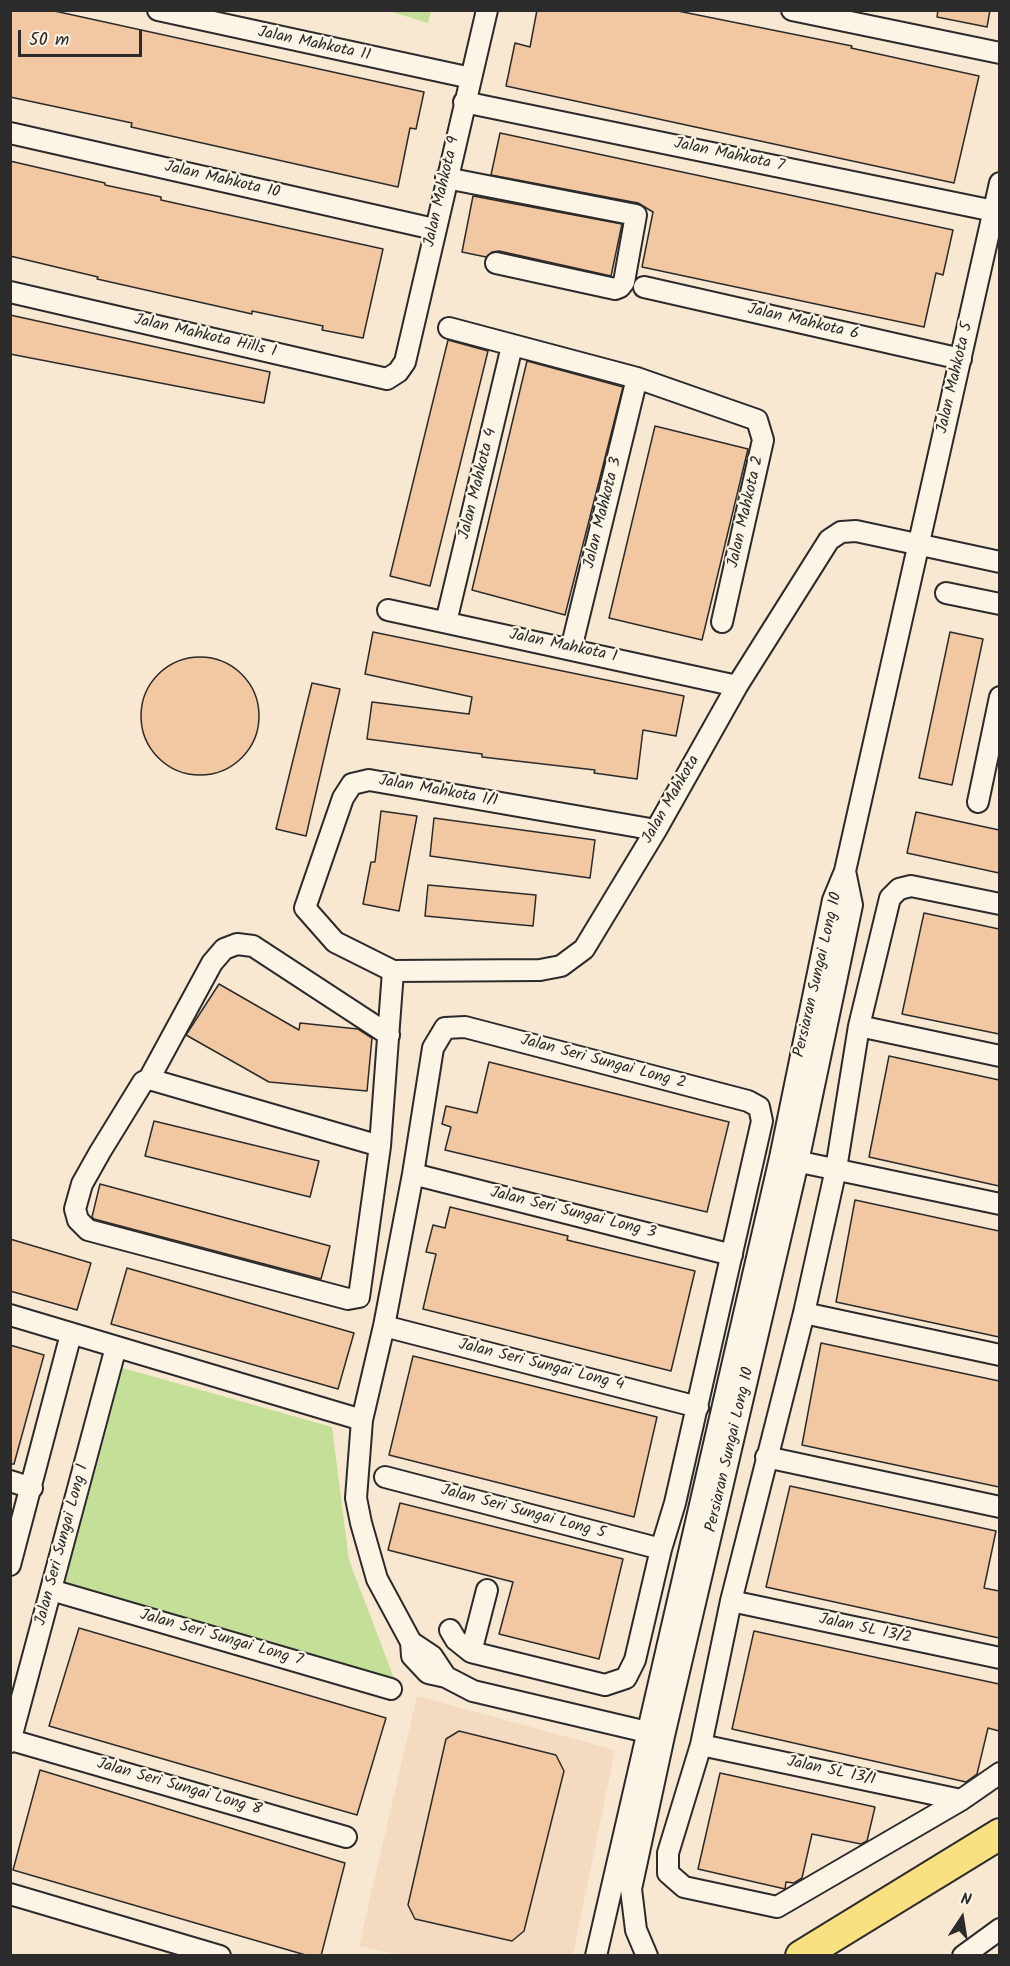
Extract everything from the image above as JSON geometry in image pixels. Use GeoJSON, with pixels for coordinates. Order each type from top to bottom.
{"type":"FeatureCollection","features":[{"type":"Feature","properties":{"kind":"highway"},"geometry":{"type":"LineString","coordinates":[[805,1952],[999,1834]]}},
{"type":"Feature","properties":{"kind":"street","name":"Jalan Mahkota 11"},"geometry":{"type":"LineString","coordinates":[[158,10],[471,78]]}},
{"type":"Feature","properties":{"kind":"street","name":"Jalan Mahkota 9"},"geometry":{"type":"LineString","coordinates":[[398,372],[405,362],[434,229],[487,10]]}},
{"type":"Feature","properties":{"kind":"street"},"geometry":{"type":"LineString","coordinates":[[792,10],[999,53]]}},
{"type":"Feature","properties":{"kind":"street","name":"Jalan Mahkota 7"},"geometry":{"type":"LineString","coordinates":[[464,102],[994,211]]}},
{"type":"Feature","properties":{"kind":"street","name":"Jalan Mahkota 10"},"geometry":{"type":"LineString","coordinates":[[10,133],[434,229]]}},
{"type":"Feature","properties":{"kind":"street"},"geometry":{"type":"LineString","coordinates":[[446,178],[636,215],[624,282],[615,289],[496,263]]}},
{"type":"Feature","properties":{"kind":"street"},"geometry":{"type":"LineString","coordinates":[[994,211],[999,183]]}},
{"type":"Feature","properties":{"kind":"street","name":"Jalan Mahkota 5"},"geometry":{"type":"LineString","coordinates":[[845,871],[994,211]]}},
{"type":"Feature","properties":{"kind":"street","name":"Jalan Mahkota 6"},"geometry":{"type":"LineString","coordinates":[[644,287],[961,358]]}},
{"type":"Feature","properties":{"kind":"street","name":"Jalan Mahkota Hills 1"},"geometry":{"type":"LineString","coordinates":[[10,292],[387,379],[398,372]]}},
{"type":"Feature","properties":{"kind":"street"},"geometry":{"type":"LineString","coordinates":[[449,328],[638,378]]}},
{"type":"Feature","properties":{"kind":"street","name":"Jalan Mahkota 4"},"geometry":{"type":"LineString","coordinates":[[446,622],[512,346]]}},
{"type":"Feature","properties":{"kind":"street","name":"Jalan Mahkota 2"},"geometry":{"type":"LineString","coordinates":[[638,378],[757,420],[763,440],[722,622]]}},
{"type":"Feature","properties":{"kind":"street","name":"Jalan Mahkota 3"},"geometry":{"type":"LineString","coordinates":[[571,649],[638,378]]}},
{"type":"Feature","properties":{"kind":"street","name":"Jalan Mahkota"},"geometry":{"type":"LineString","coordinates":[[305,908],[335,942],[393,971],[540,970],[561,966],[584,949],[656,830],[737,686],[829,540],[841,532],[856,531],[999,561]]}},
{"type":"Feature","properties":{"kind":"street"},"geometry":{"type":"LineString","coordinates":[[946,593],[999,604]]}},
{"type":"Feature","properties":{"kind":"street","name":"Jalan Mahkota 1"},"geometry":{"type":"LineString","coordinates":[[388,610],[737,686]]}},
{"type":"Feature","properties":{"kind":"street"},"geometry":{"type":"LineString","coordinates":[[978,802],[999,697]]}},
{"type":"Feature","properties":{"kind":"street","name":"Jalan Mahkota 1/1"},"geometry":{"type":"LineString","coordinates":[[305,908],[343,798],[352,784],[369,780],[656,830]]}},
{"type":"Feature","properties":{"kind":"street","name":"Persiaran Sungai Long 10"},"geometry":{"type":"LineString","coordinates":[[596,1956],[655,1734],[789,1160],[833,900],[845,871]]}},
{"type":"Feature","properties":{"kind":"street"},"geometry":{"type":"LineString","coordinates":[[999,904],[911,886],[899,889],[890,898],[859,1026],[836,1169],[804,1313],[731,1601],[700,1745],[668,1853],[668,1873],[684,1887],[777,1907],[962,1800],[999,1773]]}},
{"type":"Feature","properties":{"kind":"street"},"geometry":{"type":"LineString","coordinates":[[389,1035],[253,946],[237,944],[224,949],[212,963],[149,1079],[143,1082],[82,1184],[75,1209],[78,1220],[88,1230],[348,1299],[361,1293],[380,1146],[389,1035],[393,971]]}},
{"type":"Feature","properties":{"kind":"street"},"geometry":{"type":"LineString","coordinates":[[859,1026],[999,1056]]}},
{"type":"Feature","properties":{"kind":"street","name":"Jalan Seri Sungai Long 2"},"geometry":{"type":"LineString","coordinates":[[413,1173],[433,1048],[445,1028],[465,1027],[748,1101],[759,1107],[762,1121],[732,1256]]}},
{"type":"Feature","properties":{"kind":"street"},"geometry":{"type":"LineString","coordinates":[[149,1079],[380,1146]]}},
{"type":"Feature","properties":{"kind":"street"},"geometry":{"type":"LineString","coordinates":[[789,1160],[999,1204]]}},
{"type":"Feature","properties":{"kind":"street"},"geometry":{"type":"LineString","coordinates":[[413,1173],[384,1326],[362,1420],[356,1498],[377,1579],[411,1642],[432,1656],[446,1677],[473,1691],[655,1734]]}},
{"type":"Feature","properties":{"kind":"street","name":"Jalan Seri Sungai Long 3"},"geometry":{"type":"LineString","coordinates":[[413,1173],[732,1256]]}},
{"type":"Feature","properties":{"kind":"street"},"geometry":{"type":"LineString","coordinates":[[450,1630],[456,1640],[471,1652],[605,1685],[626,1678],[635,1660],[661,1549],[675,1503],[732,1256]]}},
{"type":"Feature","properties":{"kind":"street"},"geometry":{"type":"LineString","coordinates":[[804,1313],[999,1355]]}},
{"type":"Feature","properties":{"kind":"street"},"geometry":{"type":"LineString","coordinates":[[10,1315],[362,1420]]}},
{"type":"Feature","properties":{"kind":"street","name":"Jalan Seri Sungai Long 4"},"geometry":{"type":"LineString","coordinates":[[384,1326],[698,1407]]}},
{"type":"Feature","properties":{"kind":"street"},"geometry":{"type":"LineString","coordinates":[[10,1565],[71,1334]]}},
{"type":"Feature","properties":{"kind":"street","name":"Jalan Seri Sungai Long 1"},"geometry":{"type":"LineString","coordinates":[[11,1741],[116,1347]]}},
{"type":"Feature","properties":{"kind":"street"},"geometry":{"type":"LineString","coordinates":[[766,1457],[999,1507]]}},
{"type":"Feature","properties":{"kind":"street","name":"Jalan Seri Sungai Long 5"},"geometry":{"type":"LineString","coordinates":[[385,1477],[661,1549]]}},
{"type":"Feature","properties":{"kind":"street"},"geometry":{"type":"LineString","coordinates":[[10,1481],[32,1488]]}},
{"type":"Feature","properties":{"kind":"street","name":"Jalan Seri Sungai Long 7"},"geometry":{"type":"LineString","coordinates":[[51,1590],[391,1689]]}},
{"type":"Feature","properties":{"kind":"street"},"geometry":{"type":"LineString","coordinates":[[471,1652],[487,1590]]}},
{"type":"Feature","properties":{"kind":"street","name":"Jalan SL 13/2"},"geometry":{"type":"LineString","coordinates":[[731,1601],[999,1658]]}},
{"type":"Feature","properties":{"kind":"street","name":"Persiaran Sungai Long 10"},"geometry":{"type":"LineString","coordinates":[[647,1956],[636,1930],[631,1890],[655,1734]]}},
{"type":"Feature","properties":{"kind":"street","name":"Jalan Seri Sungai Long 8"},"geometry":{"type":"LineString","coordinates":[[11,1741],[346,1837]]}},
{"type":"Feature","properties":{"kind":"street","name":"Jalan SL 13/1"},"geometry":{"type":"LineString","coordinates":[[700,1745],[962,1800]]}},
{"type":"Feature","properties":{"kind":"street"},"geometry":{"type":"LineString","coordinates":[[10,1894],[220,1956]]}},
{"type":"Feature","properties":{"kind":"street"},"geometry":{"type":"LineString","coordinates":[[963,1956],[999,1929]]}},
{"type":"Feature","properties":{"kind":"shaded area"},"geometry":{"type":"Polygon","coordinates":[[[417,1696],[615,1750],[573,1955],[403,1956],[359,1946],[417,1696]]]}},
{"type":"Feature","properties":{"kind":"green space"},"geometry":{"type":"Polygon","coordinates":[[[431,10],[428,23],[389,11],[431,10]]]}},
{"type":"Feature","properties":{"kind":"green space"},"geometry":{"type":"Polygon","coordinates":[[[123,1368],[332,1427],[349,1560],[394,1678],[65,1583],[123,1368]]]}},
{"type":"Feature","properties":{"kind":"building"},"geometry":{"type":"Polygon","coordinates":[[[10,10],[50,10],[424,92],[416,129],[410,128],[398,187],[131,127],[132,123],[10,97],[10,10]]]}},
{"type":"Feature","properties":{"kind":"building"},"geometry":{"type":"Polygon","coordinates":[[[537,10],[673,10],[852,46],[851,48],[979,76],[954,183],[506,86],[515,43],[530,47],[537,10]]]}},
{"type":"Feature","properties":{"kind":"building"},"geometry":{"type":"Polygon","coordinates":[[[938,10],[990,10],[987,27],[937,17],[938,10]]]}},
{"type":"Feature","properties":{"kind":"building"},"geometry":{"type":"Polygon","coordinates":[[[500,133],[953,230],[943,275],[936,273],[924,327],[642,267],[653,212],[638,203],[491,175],[500,133]]]}},
{"type":"Feature","properties":{"kind":"building"},"geometry":{"type":"Polygon","coordinates":[[[10,161],[161,197],[161,200],[383,249],[363,338],[322,330],[323,326],[252,311],[252,314],[97,279],[98,277],[10,256],[10,161]]]}},
{"type":"Feature","properties":{"kind":"building"},"geometry":{"type":"Polygon","coordinates":[[[473,196],[622,224],[611,276],[499,251],[492,252],[486,257],[462,252],[473,196]]]}},
{"type":"Feature","properties":{"kind":"building"},"geometry":{"type":"Polygon","coordinates":[[[10,315],[270,372],[264,403],[10,354],[10,315]]]}},
{"type":"Feature","properties":{"kind":"building"},"geometry":{"type":"Polygon","coordinates":[[[448,340],[488,351],[430,586],[390,576],[448,340]]]}},
{"type":"Feature","properties":{"kind":"building"},"geometry":{"type":"Polygon","coordinates":[[[527,361],[623,387],[565,615],[472,590],[527,361]]]}},
{"type":"Feature","properties":{"kind":"building"},"geometry":{"type":"Polygon","coordinates":[[[655,426],[748,449],[702,640],[609,618],[655,426]]]}},
{"type":"Feature","properties":{"kind":"building"},"geometry":{"type":"Polygon","coordinates":[[[373,632],[684,696],[676,736],[643,730],[637,779],[594,773],[595,770],[482,757],[482,754],[367,739],[372,702],[469,714],[472,697],[365,674],[373,632]]]}},
{"type":"Feature","properties":{"kind":"building"},"geometry":{"type":"Polygon","coordinates":[[[950,632],[983,639],[952,785],[919,778],[950,632]]]}},
{"type":"Feature","properties":{"kind":"building"},"geometry":{"type":"Polygon","coordinates":[[[200,657],[233,667],[249,683],[259,716],[249,749],[233,765],[200,775],[167,765],[151,749],[141,716],[151,683],[167,667],[200,657]]]}},
{"type":"Feature","properties":{"kind":"building"},"geometry":{"type":"Polygon","coordinates":[[[312,683],[340,689],[306,836],[276,829],[312,683]]]}},
{"type":"Feature","properties":{"kind":"building"},"geometry":{"type":"Polygon","coordinates":[[[381,811],[417,816],[399,911],[363,904],[371,862],[375,862],[381,811]]]}},
{"type":"Feature","properties":{"kind":"building"},"geometry":{"type":"Polygon","coordinates":[[[916,812],[999,830],[999,873],[907,853],[916,812]]]}},
{"type":"Feature","properties":{"kind":"building"},"geometry":{"type":"Polygon","coordinates":[[[434,818],[595,840],[590,878],[430,856],[434,818]]]}},
{"type":"Feature","properties":{"kind":"building"},"geometry":{"type":"Polygon","coordinates":[[[428,885],[536,895],[533,926],[425,916],[428,885]]]}},
{"type":"Feature","properties":{"kind":"building"},"geometry":{"type":"Polygon","coordinates":[[[924,913],[999,929],[999,1034],[902,1014],[924,913]]]}},
{"type":"Feature","properties":{"kind":"building"},"geometry":{"type":"Polygon","coordinates":[[[219,984],[299,1030],[300,1023],[358,1029],[372,1038],[367,1091],[269,1082],[186,1035],[219,984]]]}},
{"type":"Feature","properties":{"kind":"building"},"geometry":{"type":"Polygon","coordinates":[[[889,1056],[999,1080],[999,1186],[869,1157],[889,1056]]]}},
{"type":"Feature","properties":{"kind":"building"},"geometry":{"type":"Polygon","coordinates":[[[489,1062],[729,1122],[707,1212],[445,1150],[451,1127],[442,1124],[446,1106],[477,1113],[489,1062]]]}},
{"type":"Feature","properties":{"kind":"building"},"geometry":{"type":"Polygon","coordinates":[[[154,1121],[319,1161],[310,1197],[145,1156],[154,1121]]]}},
{"type":"Feature","properties":{"kind":"building"},"geometry":{"type":"Polygon","coordinates":[[[100,1184],[330,1246],[321,1279],[94,1219],[92,1217],[100,1184]]]}},
{"type":"Feature","properties":{"kind":"building"},"geometry":{"type":"Polygon","coordinates":[[[855,1200],[999,1231],[999,1337],[836,1302],[855,1200]]]}},
{"type":"Feature","properties":{"kind":"building"},"geometry":{"type":"Polygon","coordinates":[[[450,1207],[568,1236],[567,1240],[695,1271],[671,1371],[423,1309],[436,1254],[426,1252],[433,1225],[445,1228],[450,1207]]]}},
{"type":"Feature","properties":{"kind":"building"},"geometry":{"type":"Polygon","coordinates":[[[10,1239],[91,1263],[77,1310],[10,1291],[10,1239]]]}},
{"type":"Feature","properties":{"kind":"building"},"geometry":{"type":"Polygon","coordinates":[[[127,1268],[354,1333],[338,1389],[111,1324],[127,1268]]]}},
{"type":"Feature","properties":{"kind":"building"},"geometry":{"type":"Polygon","coordinates":[[[821,1343],[999,1381],[999,1487],[802,1445],[821,1343]]]}},
{"type":"Feature","properties":{"kind":"building"},"geometry":{"type":"Polygon","coordinates":[[[10,1345],[44,1355],[14,1464],[10,1464],[10,1345]]]}},
{"type":"Feature","properties":{"kind":"building"},"geometry":{"type":"Polygon","coordinates":[[[413,1356],[657,1417],[634,1517],[389,1455],[413,1356]]]}},
{"type":"Feature","properties":{"kind":"building"},"geometry":{"type":"Polygon","coordinates":[[[790,1486],[996,1531],[984,1588],[999,1591],[999,1638],[766,1587],[790,1486]]]}},
{"type":"Feature","properties":{"kind":"building"},"geometry":{"type":"Polygon","coordinates":[[[400,1503],[623,1559],[599,1659],[499,1634],[513,1582],[388,1550],[400,1503]]]}},
{"type":"Feature","properties":{"kind":"building"},"geometry":{"type":"Polygon","coordinates":[[[79,1628],[386,1718],[357,1815],[49,1726],[79,1628]]]}},
{"type":"Feature","properties":{"kind":"building"},"geometry":{"type":"Polygon","coordinates":[[[754,1631],[999,1684],[999,1731],[988,1728],[977,1774],[966,1782],[732,1729],[754,1631]]]}},
{"type":"Feature","properties":{"kind":"building"},"geometry":{"type":"Polygon","coordinates":[[[459,1731],[556,1755],[564,1771],[524,1931],[512,1941],[415,1919],[408,1905],[446,1739],[459,1731]]]}},
{"type":"Feature","properties":{"kind":"building"},"geometry":{"type":"Polygon","coordinates":[[[40,1770],[345,1863],[321,1956],[309,1956],[13,1870],[40,1770]]]}},
{"type":"Feature","properties":{"kind":"building"},"geometry":{"type":"Polygon","coordinates":[[[720,1773],[875,1807],[867,1841],[861,1844],[812,1834],[802,1878],[794,1883],[786,1882],[785,1889],[698,1869],[720,1773]]]}}]}
